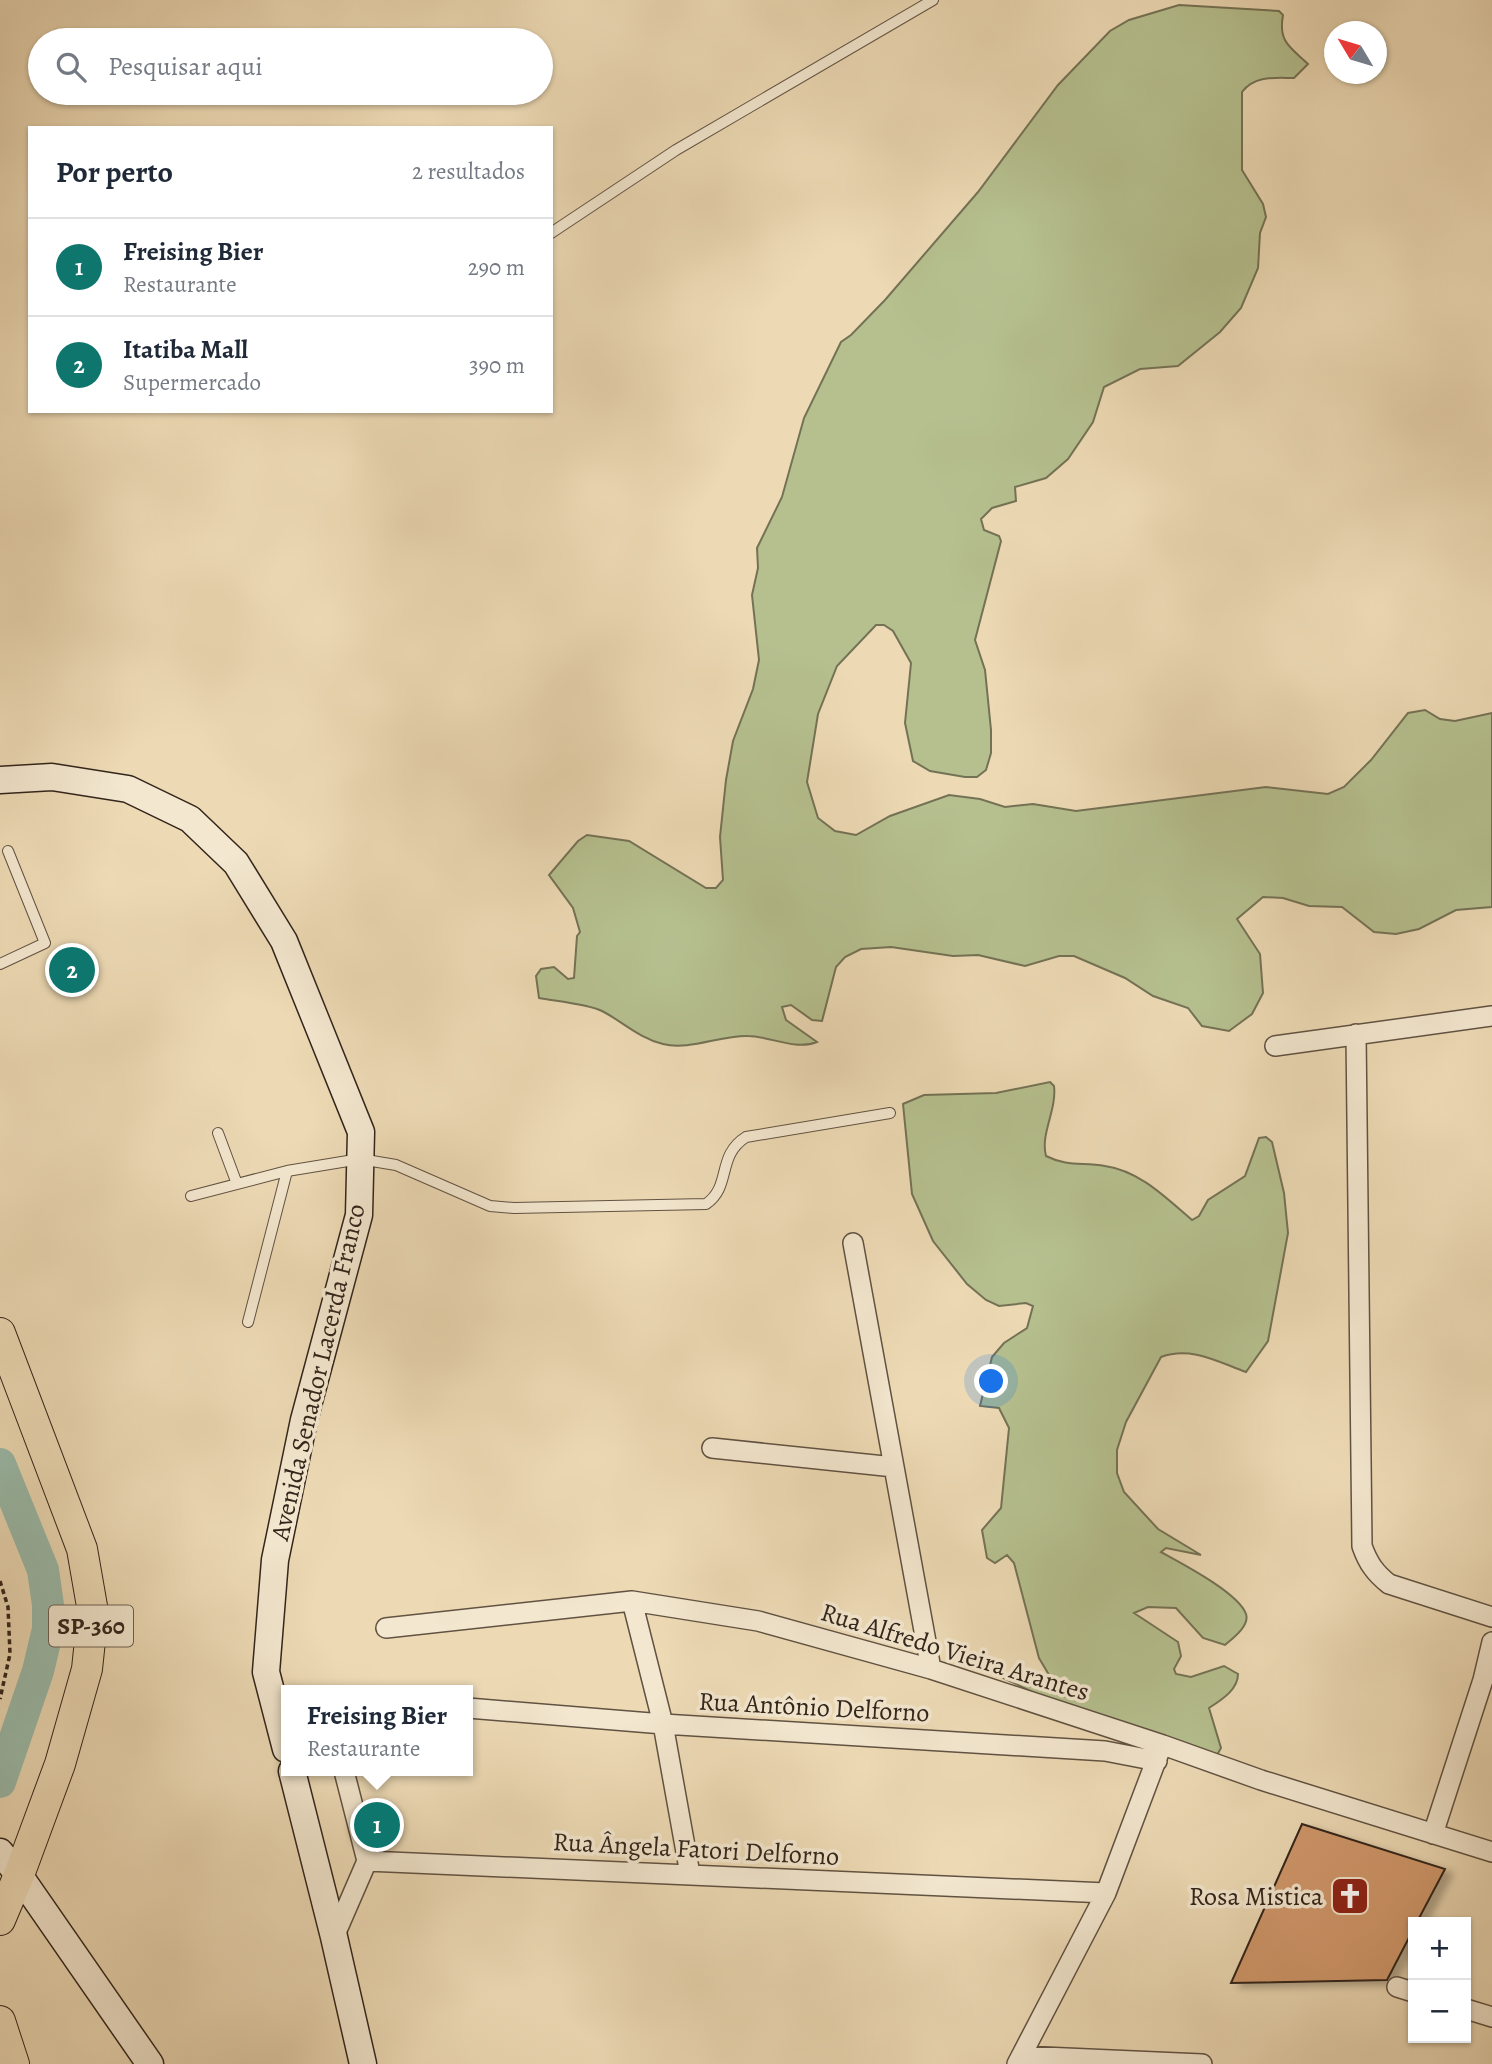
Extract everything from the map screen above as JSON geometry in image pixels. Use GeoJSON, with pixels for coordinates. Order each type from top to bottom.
{"type":"FeatureCollection","features":[{"type":"Feature","properties":{"kind":"main road","name":"Avenida Senador Lacerda Franco"},"geometry":{"type":"LineString","coordinates":[[0,780],[52,777],[128,789],[190,819],[236,863],[284,941],[361,1132],[359,1215],[304,1420],[275,1560],[266,1672],[281,1730]]}},
{"type":"Feature","properties":{"kind":"main road","name":"SP-360"},"geometry":{"type":"LineString","coordinates":[[0,1333],[82,1549],[93,1612],[87,1669],[60,1764],[8,1862],[0,1920]]}},
{"type":"Feature","properties":{"kind":"main road"},"geometry":{"type":"LineString","coordinates":[[293,1776],[363,2064]]}},
{"type":"Feature","properties":{"kind":"main road"},"geometry":{"type":"LineString","coordinates":[[8,1862],[150,2064]]}},
{"type":"Feature","properties":{"kind":"main road"},"geometry":{"type":"LineString","coordinates":[[0,2021],[14,2064]]}},
{"type":"Feature","properties":{"kind":"street"},"geometry":{"type":"LineString","coordinates":[[1275,1046],[1492,1016]]}},
{"type":"Feature","properties":{"kind":"street"},"geometry":{"type":"LineString","coordinates":[[1356,1034],[1362,1546],[1372,1568],[1389,1584],[1492,1617]]}},
{"type":"Feature","properties":{"kind":"street"},"geometry":{"type":"LineString","coordinates":[[853,1243],[931,1669]]}},
{"type":"Feature","properties":{"kind":"street"},"geometry":{"type":"LineString","coordinates":[[712,1448],[894,1467]]}},
{"type":"Feature","properties":{"kind":"street"},"geometry":{"type":"LineString","coordinates":[[632,1601],[663,1724],[690,1874]]}},
{"type":"Feature","properties":{"kind":"street","name":"Rua Alfredo Vieira Arantes"},"geometry":{"type":"LineString","coordinates":[[386,1628],[632,1601],[758,1621],[931,1669],[1160,1753],[1261,1780],[1492,1852]]}},
{"type":"Feature","properties":{"kind":"street"},"geometry":{"type":"LineString","coordinates":[[1433,1835],[1487,1682],[1492,1643]]}},
{"type":"Feature","properties":{"kind":"street","name":"Rua Antônio Delforno"},"geometry":{"type":"LineString","coordinates":[[473,1708],[663,1724],[1160,1753]]}},
{"type":"Feature","properties":{"kind":"street"},"geometry":{"type":"LineString","coordinates":[[1160,1753],[1106,1894],[1019,2060],[1202,2064]]}},
{"type":"Feature","properties":{"kind":"street"},"geometry":{"type":"LineString","coordinates":[[334,1937],[367,1861],[345,1776]]}},
{"type":"Feature","properties":{"kind":"street","name":"Rua Ângela Fatori Delforno"},"geometry":{"type":"LineString","coordinates":[[367,1861],[1106,1894]]}},
{"type":"Feature","properties":{"kind":"street"},"geometry":{"type":"LineString","coordinates":[[1471,2011],[1492,2017]]}},
{"type":"Feature","properties":{"kind":"lane"},"geometry":{"type":"LineString","coordinates":[[553,232],[676,149],[933,0]]}},
{"type":"Feature","properties":{"kind":"lane"},"geometry":{"type":"LineString","coordinates":[[0,964],[45,943],[8,852]]}},
{"type":"Feature","properties":{"kind":"lane"},"geometry":{"type":"LineString","coordinates":[[191,1196],[287,1171],[360,1159],[396,1165],[490,1206],[514,1208],[706,1204],[714,1199],[720,1187],[735,1144],[746,1137],[890,1113]]}},
{"type":"Feature","properties":{"kind":"lane"},"geometry":{"type":"LineString","coordinates":[[218,1133],[237,1184]]}},
{"type":"Feature","properties":{"kind":"lane"},"geometry":{"type":"LineString","coordinates":[[248,1322],[287,1171]]}},
{"type":"Feature","properties":{"kind":"path"},"geometry":{"type":"LineString","coordinates":[[0,1581],[8,1607],[10,1654],[0,1699]]}},
{"type":"Feature","properties":{"kind":"green space"},"geometry":{"type":"Polygon","coordinates":[[[1179,5],[1279,11],[1283,15],[1284,38],[1308,64],[1294,78],[1259,80],[1242,92],[1242,170],[1263,204],[1266,217],[1260,233],[1258,268],[1241,308],[1220,332],[1178,366],[1140,369],[1104,387],[1093,422],[1068,459],[1046,478],[1015,487],[1016,501],[992,508],[981,519],[984,530],[999,536],[1001,541],[975,640],[985,670],[991,730],[991,753],[986,770],[977,777],[965,777],[930,771],[913,761],[905,723],[911,663],[893,631],[884,625],[876,625],[837,666],[818,714],[807,782],[818,818],[835,831],[856,835],[890,816],[949,795],[980,799],[1005,807],[1033,804],[1076,811],[1266,787],[1328,794],[1344,787],[1371,760],[1408,713],[1425,710],[1440,719],[1455,721],[1492,713],[1492,907],[1456,910],[1419,929],[1396,934],[1374,932],[1342,907],[1309,906],[1283,898],[1263,897],[1237,919],[1260,954],[1263,993],[1252,1014],[1229,1031],[1202,1026],[1188,1008],[1153,996],[1125,978],[1074,956],[1059,956],[1025,966],[978,955],[953,956],[891,947],[861,949],[845,957],[836,967],[822,1021],[812,1020],[791,1005],[782,1007],[786,1020],[817,1042],[809,1044],[738,1036],[673,1046],[646,1038],[596,1009],[539,998],[536,976],[541,969],[554,967],[568,979],[574,978],[577,936],[580,932],[573,908],[549,875],[578,841],[587,835],[629,841],[706,888],[716,888],[723,880],[720,837],[726,780],[733,741],[753,689],[759,660],[752,595],[758,568],[757,548],[782,497],[804,418],[841,342],[885,300],[978,192],[1058,85],[1110,31],[1129,20],[1179,5]]]}},
{"type":"Feature","properties":{"kind":"green space"},"geometry":{"type":"Polygon","coordinates":[[[1050,1082],[1054,1086],[1054,1095],[1045,1139],[1046,1156],[1061,1162],[1105,1166],[1130,1173],[1152,1187],[1192,1220],[1199,1216],[1208,1200],[1245,1176],[1259,1138],[1266,1137],[1272,1142],[1284,1193],[1288,1233],[1268,1341],[1246,1372],[1194,1354],[1161,1357],[1126,1422],[1117,1450],[1117,1473],[1124,1492],[1158,1529],[1201,1555],[1166,1548],[1161,1552],[1221,1588],[1233,1597],[1246,1614],[1243,1628],[1225,1645],[1203,1638],[1176,1608],[1148,1607],[1134,1613],[1178,1642],[1181,1656],[1174,1669],[1176,1674],[1191,1677],[1224,1666],[1238,1674],[1232,1690],[1209,1708],[1221,1748],[1217,1755],[1174,1759],[997,1675],[1067,1697],[1052,1680],[1039,1658],[1014,1563],[1007,1555],[995,1563],[987,1558],[982,1530],[1001,1508],[1009,1428],[999,1408],[980,1406],[992,1357],[1004,1343],[1027,1328],[1033,1306],[1026,1303],[999,1306],[986,1300],[967,1284],[933,1241],[912,1194],[903,1104],[924,1095],[996,1093],[1050,1082]]]}},
{"type":"Feature","properties":{"kind":"building","name":"Rosa Mistica"},"geometry":{"type":"Polygon","coordinates":[[[1302,1824],[1445,1869],[1420,1917],[1408,1917],[1408,1940],[1387,1980],[1231,1983],[1302,1824]]]}},
{"type":"Feature","properties":{"kind":"waterway"},"geometry":{"type":"LineString","coordinates":[[0,1464],[43,1570],[48,1605],[48,1629],[38,1671],[0,1782]]}},
{"type":"Feature","properties":{"kind":"place","name":"Itatiba Mall"},"geometry":{"type":"Point","coordinates":[72,970]}},
{"type":"Feature","properties":{"kind":"place","name":"Freising Bier"},"geometry":{"type":"Point","coordinates":[377,1825]}},
{"type":"Feature","properties":{"kind":"place","name":"Rosa Mistica"},"geometry":{"type":"Point","coordinates":[1350,1896]}}]}
